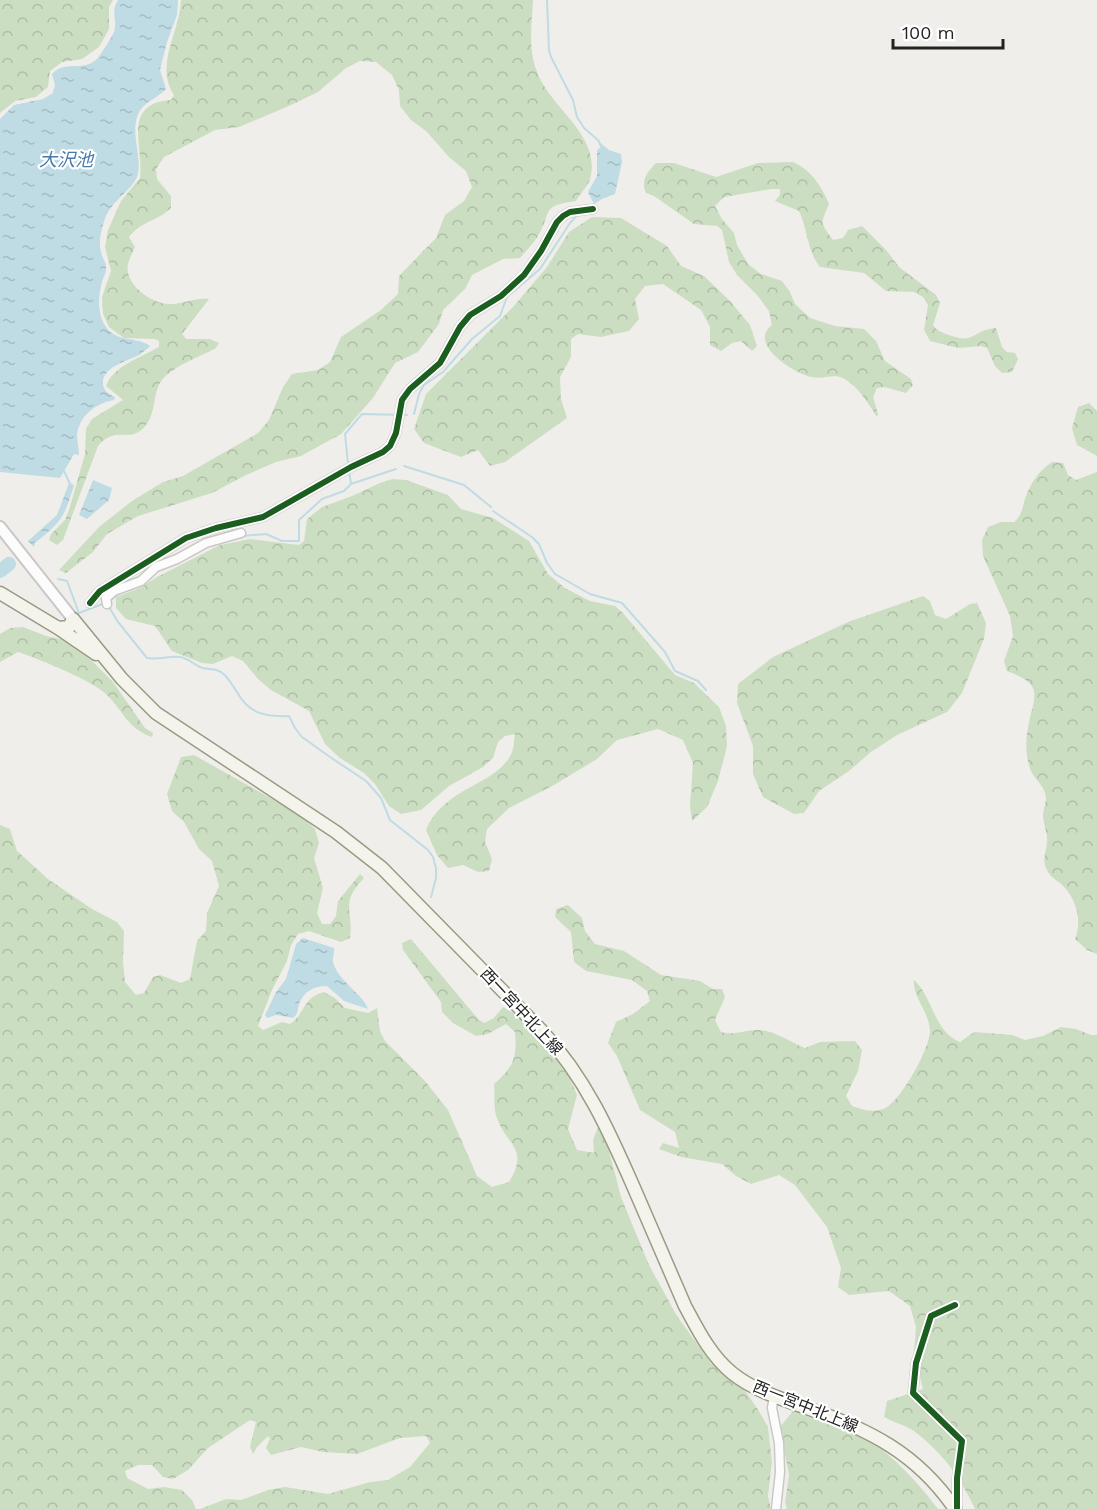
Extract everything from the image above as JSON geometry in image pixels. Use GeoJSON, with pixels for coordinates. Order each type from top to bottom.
{"type":"FeatureCollection","features":[{"type":"Feature","properties":{"kind":"main road"},"geometry":{"type":"LineString","coordinates":[[0,593],[105,659]]}},
{"type":"Feature","properties":{"kind":"main road"},"geometry":{"type":"LineString","coordinates":[[58,628],[69,627],[73,619]]}},
{"type":"Feature","properties":{"kind":"main road","name":"西一宮中北上線"},"geometry":{"type":"LineString","coordinates":[[73,619],[122,679],[156,713],[360,849],[391,877],[561,1051],[602,1116],[685,1306],[700,1335],[715,1356],[732,1373],[774,1396],[842,1420],[890,1444],[914,1461],[956,1509]]}},
{"type":"Feature","properties":{"kind":"street"},"geometry":{"type":"LineString","coordinates":[[90,603],[100,591],[186,538],[263,517],[351,467],[383,452],[390,446],[396,433],[402,400],[410,389],[440,363],[460,327],[470,315],[501,296],[524,275],[563,216],[570,212],[593,209]]}},
{"type":"Feature","properties":{"kind":"street"},"geometry":{"type":"LineString","coordinates":[[0,527],[73,619]]}},
{"type":"Feature","properties":{"kind":"street"},"geometry":{"type":"LineString","coordinates":[[107,604],[106,598],[114,591],[141,580],[156,567],[177,559],[206,543],[241,533]]}},
{"type":"Feature","properties":{"kind":"street"},"geometry":{"type":"LineString","coordinates":[[955,1305],[931,1316],[916,1362],[913,1393],[962,1441],[956,1509]]}},
{"type":"Feature","properties":{"kind":"street"},"geometry":{"type":"LineString","coordinates":[[774,1396],[772,1408],[779,1443],[780,1472],[776,1509]]}},
{"type":"Feature","properties":{"kind":"green space"},"geometry":{"type":"Polygon","coordinates":[[[0,0],[113,0],[109,7],[109,29],[99,47],[82,59],[62,62],[50,71],[48,87],[36,97],[15,101],[0,113],[0,0]]]}},
{"type":"Feature","properties":{"kind":"green space"},"geometry":{"type":"Polygon","coordinates":[[[181,0],[533,0],[531,43],[536,69],[542,83],[573,123],[589,150],[592,166],[589,182],[576,201],[557,205],[549,211],[538,236],[520,258],[503,259],[472,275],[465,289],[443,310],[439,324],[418,352],[395,363],[373,398],[341,434],[301,456],[276,462],[212,493],[138,516],[107,534],[93,552],[66,573],[59,570],[99,527],[132,501],[163,482],[183,476],[258,433],[269,420],[283,387],[292,374],[318,370],[330,362],[341,337],[381,310],[398,294],[399,276],[436,238],[445,215],[464,201],[472,187],[466,171],[449,157],[426,131],[411,120],[400,106],[399,90],[392,75],[376,62],[360,61],[346,68],[318,92],[239,127],[215,130],[164,157],[156,169],[157,179],[171,196],[171,208],[129,237],[135,247],[129,262],[130,278],[146,296],[160,303],[172,304],[209,299],[182,334],[186,339],[210,339],[219,343],[215,349],[179,366],[162,380],[146,426],[135,434],[110,437],[98,446],[63,540],[57,545],[49,540],[51,534],[65,520],[69,510],[85,454],[86,429],[92,419],[123,400],[106,386],[121,368],[159,347],[159,341],[155,339],[124,338],[109,327],[103,314],[102,297],[111,271],[105,247],[108,230],[121,201],[140,178],[138,128],[140,118],[146,109],[155,103],[171,100],[174,95],[169,84],[167,60],[181,0]]]}},
{"type":"Feature","properties":{"kind":"green space"},"geometry":{"type":"Polygon","coordinates":[[[793,162],[810,174],[826,197],[829,204],[824,215],[823,226],[833,240],[843,238],[848,230],[862,226],[899,267],[936,295],[940,303],[933,325],[936,329],[957,338],[969,338],[982,331],[996,328],[1002,347],[1007,352],[1015,353],[1018,359],[1012,372],[1002,373],[995,366],[987,348],[981,346],[958,348],[930,341],[924,330],[928,305],[923,297],[914,292],[886,291],[864,273],[820,267],[812,254],[799,211],[775,201],[780,195],[780,189],[724,197],[715,206],[734,233],[737,245],[748,264],[761,274],[782,281],[795,304],[810,318],[835,326],[864,329],[876,341],[885,361],[911,379],[913,385],[906,393],[884,387],[877,388],[873,397],[877,417],[858,390],[843,378],[811,377],[794,370],[776,357],[765,341],[766,333],[772,325],[769,311],[737,275],[729,262],[722,230],[717,226],[694,224],[654,196],[646,193],[644,180],[656,163],[674,163],[716,177],[758,163],[793,162]]]}},
{"type":"Feature","properties":{"kind":"green space"},"geometry":{"type":"Polygon","coordinates":[[[592,217],[621,218],[667,246],[681,266],[704,276],[730,301],[750,325],[757,346],[752,351],[741,341],[732,343],[721,351],[710,345],[710,327],[701,310],[663,284],[645,286],[635,299],[639,319],[629,331],[601,337],[578,334],[571,339],[571,357],[560,377],[561,399],[567,418],[505,462],[490,466],[478,450],[461,457],[424,443],[414,429],[426,394],[513,307],[547,267],[569,232],[592,217]]]}},
{"type":"Feature","properties":{"kind":"green space"},"geometry":{"type":"Polygon","coordinates":[[[1089,403],[1097,411],[1097,456],[1077,445],[1072,428],[1078,407],[1089,403]]]}},
{"type":"Feature","properties":{"kind":"green space"},"geometry":{"type":"Polygon","coordinates":[[[1052,462],[1063,463],[1068,475],[1076,480],[1097,472],[1097,954],[1087,950],[1075,939],[1078,919],[1073,899],[1046,868],[1044,857],[1047,839],[1043,815],[1046,796],[1030,769],[1026,749],[1034,700],[1033,687],[1020,676],[1007,671],[1004,661],[1013,636],[1010,616],[983,556],[982,540],[988,527],[1001,522],[1014,522],[1017,519],[1033,481],[1052,462]]]}},
{"type":"Feature","properties":{"kind":"green space"},"geometry":{"type":"Polygon","coordinates":[[[393,479],[406,480],[448,495],[461,509],[493,518],[529,541],[548,574],[565,588],[590,601],[615,606],[675,675],[694,683],[719,707],[726,726],[727,746],[718,781],[707,807],[692,821],[690,806],[693,763],[683,740],[658,729],[617,740],[597,759],[509,808],[487,829],[485,842],[492,859],[489,871],[478,872],[463,865],[448,868],[437,855],[426,830],[434,815],[445,804],[496,772],[505,763],[512,752],[515,734],[505,736],[498,742],[493,758],[483,767],[449,786],[421,810],[401,814],[389,806],[375,784],[364,773],[340,758],[325,744],[309,711],[271,690],[243,661],[232,656],[213,664],[202,663],[172,651],[155,626],[126,619],[116,608],[116,597],[140,588],[220,545],[250,539],[299,545],[304,541],[307,519],[322,507],[393,479]]]}},
{"type":"Feature","properties":{"kind":"green space"},"geometry":{"type":"Polygon","coordinates":[[[923,596],[930,601],[935,615],[946,619],[970,604],[977,603],[986,623],[984,639],[962,693],[947,712],[897,735],[871,752],[849,771],[819,791],[804,813],[794,814],[763,797],[753,774],[753,746],[737,703],[738,684],[773,657],[848,622],[923,596]]]}},
{"type":"Feature","properties":{"kind":"green space"},"geometry":{"type":"Polygon","coordinates":[[[23,627],[61,639],[92,661],[113,682],[145,728],[153,733],[152,737],[131,724],[101,690],[79,677],[18,652],[0,662],[0,634],[10,628],[23,627]]]}},
{"type":"Feature","properties":{"kind":"green space"},"geometry":{"type":"Polygon","coordinates":[[[194,755],[299,814],[315,829],[319,843],[314,858],[323,888],[317,913],[322,924],[330,924],[336,916],[338,901],[360,874],[364,878],[356,887],[350,901],[350,938],[341,942],[309,931],[298,934],[291,945],[287,961],[272,990],[258,1026],[263,1030],[282,1022],[290,1024],[312,998],[324,992],[335,998],[345,1008],[368,1013],[377,1008],[380,1031],[385,1041],[425,1081],[448,1110],[477,1176],[492,1187],[509,1182],[517,1161],[514,1147],[501,1127],[496,1114],[494,1084],[513,1061],[515,1032],[506,1024],[488,1034],[476,1036],[453,1023],[442,1012],[441,1002],[403,950],[402,943],[411,939],[478,1019],[484,1023],[494,1018],[503,1007],[520,1017],[549,1049],[570,1079],[577,1095],[568,1129],[577,1150],[594,1153],[593,1140],[598,1127],[607,1143],[621,1197],[649,1265],[677,1316],[711,1363],[746,1392],[768,1427],[772,1461],[768,1496],[771,1509],[200,1509],[226,1499],[241,1500],[268,1490],[285,1487],[328,1494],[370,1482],[388,1480],[410,1467],[430,1443],[426,1436],[400,1438],[357,1454],[323,1452],[301,1447],[271,1455],[266,1448],[270,1438],[268,1436],[253,1454],[250,1447],[256,1422],[250,1420],[208,1448],[188,1470],[173,1479],[163,1477],[152,1465],[138,1465],[125,1471],[127,1478],[148,1489],[164,1487],[182,1490],[192,1500],[196,1509],[0,1509],[0,825],[10,829],[17,851],[48,879],[92,909],[117,922],[124,931],[125,982],[136,995],[144,993],[153,977],[160,975],[181,983],[190,979],[197,941],[206,931],[207,913],[219,886],[212,861],[199,849],[184,822],[172,811],[167,794],[181,757],[194,755]]]}},
{"type":"Feature","properties":{"kind":"green space"},"geometry":{"type":"Polygon","coordinates":[[[568,905],[582,918],[585,931],[595,944],[624,951],[661,975],[700,981],[713,989],[722,989],[725,997],[715,1020],[721,1032],[766,1031],[805,1048],[820,1042],[855,1041],[862,1050],[858,1071],[846,1096],[852,1106],[865,1110],[883,1109],[893,1102],[907,1083],[929,1039],[929,1024],[916,992],[914,980],[926,995],[939,1022],[951,1037],[960,1042],[974,1032],[1012,1035],[1025,1040],[1043,1036],[1061,1027],[1097,1035],[1097,1509],[975,1509],[957,1476],[934,1448],[914,1431],[884,1417],[887,1401],[923,1389],[914,1353],[916,1327],[910,1306],[889,1291],[849,1295],[838,1287],[841,1268],[827,1227],[795,1185],[779,1175],[751,1184],[736,1176],[722,1164],[681,1157],[659,1149],[663,1143],[679,1148],[675,1132],[640,1110],[617,1056],[608,1043],[616,1022],[633,1014],[650,1001],[647,991],[632,980],[586,971],[574,962],[571,932],[555,917],[556,909],[568,905]]]}},
{"type":"Feature","properties":{"kind":"green space"},"geometry":{"type":"Polygon","coordinates":[[[793,1411],[872,1442],[907,1473],[938,1509],[787,1509],[785,1502],[789,1475],[780,1427],[793,1411]]]}},
{"type":"Feature","properties":{"kind":"water","name":"大沢池"},"geometry":{"type":"Polygon","coordinates":[[[118,0],[178,0],[177,15],[160,70],[166,89],[144,106],[137,117],[135,134],[139,169],[137,177],[131,187],[109,210],[100,238],[100,248],[106,267],[99,299],[103,322],[116,335],[150,346],[139,355],[116,365],[104,377],[103,385],[106,392],[115,397],[114,400],[95,407],[85,416],[78,428],[79,455],[74,454],[60,478],[0,472],[0,119],[14,105],[43,99],[53,93],[55,85],[52,74],[57,70],[85,65],[96,60],[114,32],[115,8],[118,0]]]}},
{"type":"Feature","properties":{"kind":"water"},"geometry":{"type":"Polygon","coordinates":[[[598,141],[609,150],[621,154],[622,162],[615,194],[594,204],[588,192],[597,176],[597,151],[601,146],[598,141]]]}},
{"type":"Feature","properties":{"kind":"water"},"geometry":{"type":"Polygon","coordinates":[[[93,480],[112,488],[109,500],[87,519],[79,515],[93,480]]]}},
{"type":"Feature","properties":{"kind":"water"},"geometry":{"type":"Polygon","coordinates":[[[69,483],[74,485],[61,518],[35,543],[34,547],[28,541],[57,515],[69,483]]]}},
{"type":"Feature","properties":{"kind":"water"},"geometry":{"type":"Polygon","coordinates":[[[303,938],[334,948],[335,969],[368,1009],[344,1001],[327,986],[322,986],[310,990],[304,996],[293,1018],[276,1015],[267,1018],[265,1015],[276,992],[286,979],[296,944],[303,938]]]}},
{"type":"Feature","properties":{"kind":"waterway"},"geometry":{"type":"LineString","coordinates":[[547,0],[551,57],[573,100],[577,117],[584,128],[598,140],[602,148]]}},
{"type":"Feature","properties":{"kind":"waterway"},"geometry":{"type":"LineString","coordinates":[[414,414],[424,385],[443,372],[472,339],[500,316],[507,297],[540,269],[578,214]]}},
{"type":"Feature","properties":{"kind":"waterway"},"geometry":{"type":"LineString","coordinates":[[348,464],[345,434],[362,414],[407,415]]}},
{"type":"Feature","properties":{"kind":"waterway"},"geometry":{"type":"LineString","coordinates":[[404,466],[464,485],[491,507]]}},
{"type":"Feature","properties":{"kind":"waterway"},"geometry":{"type":"LineString","coordinates":[[63,469],[71,486]]}},
{"type":"Feature","properties":{"kind":"waterway"},"geometry":{"type":"LineString","coordinates":[[242,536],[266,534],[282,541],[299,541],[299,520],[322,499],[344,491],[351,484],[396,469]]}},
{"type":"Feature","properties":{"kind":"waterway"},"geometry":{"type":"LineString","coordinates":[[349,470],[351,484]]}},
{"type":"Feature","properties":{"kind":"waterway"},"geometry":{"type":"LineString","coordinates":[[493,511],[539,544],[547,563],[555,574],[590,594],[622,603],[665,652],[675,671],[698,681],[706,690]]}},
{"type":"Feature","properties":{"kind":"waterway"},"geometry":{"type":"LineString","coordinates":[[0,571],[9,564]]}},
{"type":"Feature","properties":{"kind":"waterway"},"geometry":{"type":"LineString","coordinates":[[58,579],[67,581],[79,613],[105,603]]}},
{"type":"Feature","properties":{"kind":"waterway"},"geometry":{"type":"LineString","coordinates":[[110,601],[119,593]]}},
{"type":"Feature","properties":{"kind":"waterway"},"geometry":{"type":"LineString","coordinates":[[109,607],[147,658],[182,657],[202,668],[222,672],[253,710],[266,715],[289,716],[302,737],[366,781],[381,798],[390,820],[428,850],[433,857],[436,878],[431,897]]}},
{"type":"Feature","properties":{"kind":"cycle path"},"geometry":{"type":"LineString","coordinates":[[90,603],[100,591],[186,538],[263,517],[351,467],[383,452],[390,446],[396,433],[402,400],[410,389],[440,363],[460,327],[470,315],[501,296],[524,275],[563,216],[570,212],[593,209]]}},
{"type":"Feature","properties":{"kind":"cycle path"},"geometry":{"type":"LineString","coordinates":[[955,1305],[931,1316],[916,1363],[913,1393],[962,1441],[957,1478],[957,1509]]}}]}
